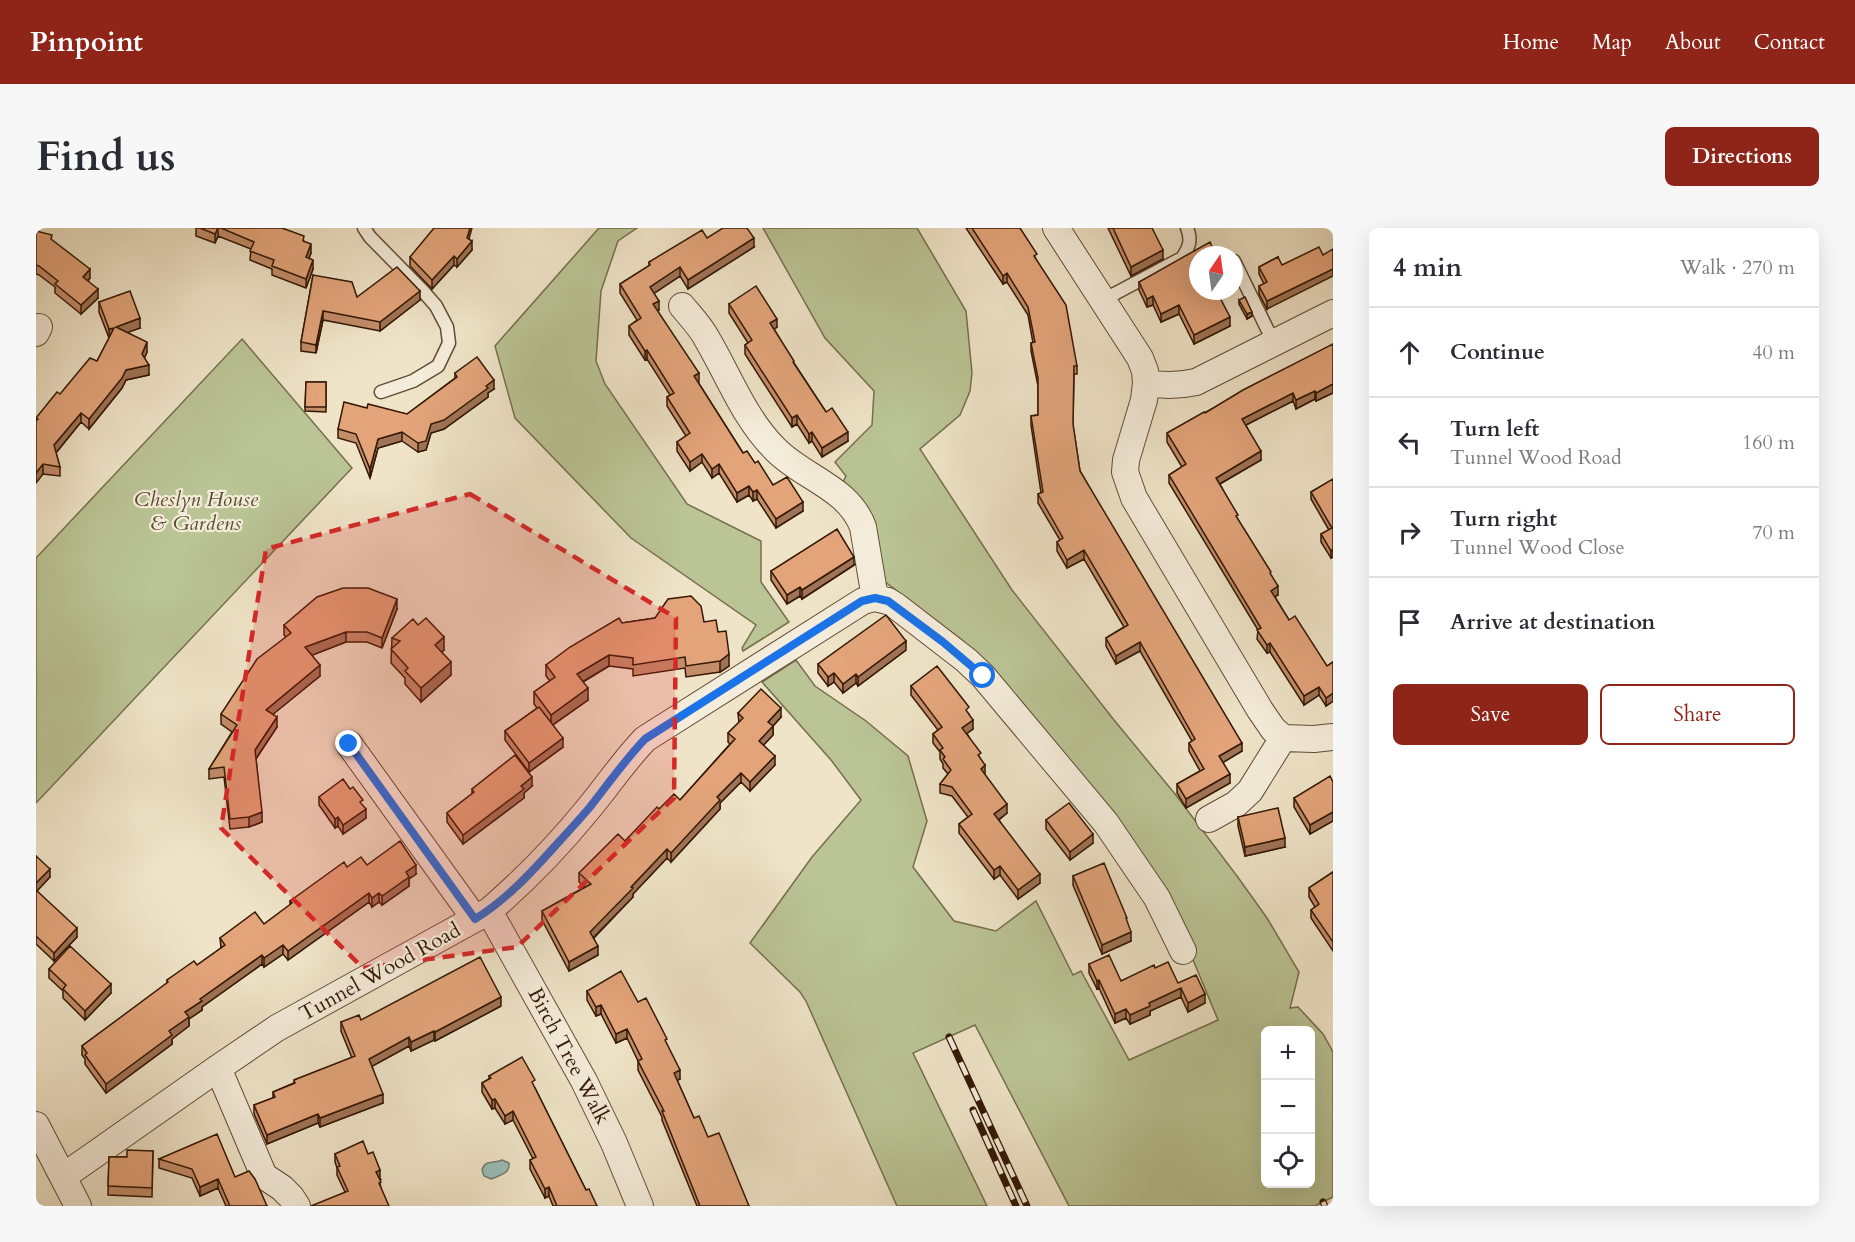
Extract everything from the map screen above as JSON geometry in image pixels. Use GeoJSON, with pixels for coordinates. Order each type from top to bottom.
{"type":"FeatureCollection","features":[{"type":"Feature","properties":{"kind":"street"},"geometry":{"type":"LineString","coordinates":[[1056,228],[1140,358],[1145,371],[1144,400],[1126,460],[1125,472],[1134,498],[1260,710],[1274,729],[1283,738],[1298,740],[1333,737]]}},
{"type":"Feature","properties":{"kind":"street"},"geometry":{"type":"LineString","coordinates":[[682,306],[706,337],[744,408],[766,440],[787,461],[836,491],[860,517],[875,598],[888,601],[896,606],[983,676],[1106,823],[1157,898],[1183,951]]}},
{"type":"Feature","properties":{"kind":"street"},"geometry":{"type":"LineString","coordinates":[[1146,383],[1179,386],[1196,382],[1332,315]]}},
{"type":"Feature","properties":{"kind":"street","name":"Tunnel Wood Road"},"geometry":{"type":"LineString","coordinates":[[64,1176],[285,1023],[482,915],[516,888],[542,861],[645,739],[853,606],[875,598]]}},
{"type":"Feature","properties":{"kind":"street"},"geometry":{"type":"LineString","coordinates":[[1209,819],[1236,804],[1250,791],[1283,738]]}},
{"type":"Feature","properties":{"kind":"street","name":"Birch Tree Walk"},"geometry":{"type":"LineString","coordinates":[[349,744],[482,915],[584,1080],[614,1143],[640,1206]]}},
{"type":"Feature","properties":{"kind":"street"},"geometry":{"type":"LineString","coordinates":[[218,1068],[264,1176],[282,1188],[297,1206]]}},
{"type":"Feature","properties":{"kind":"street"},"geometry":{"type":"LineString","coordinates":[[36,1125],[78,1206]]}},
{"type":"Feature","properties":{"kind":"lane"},"geometry":{"type":"LineString","coordinates":[[364,228],[369,237],[436,306],[447,327],[449,343],[438,366],[413,381],[381,392]]}},
{"type":"Feature","properties":{"kind":"lane"},"geometry":{"type":"LineString","coordinates":[[1103,300],[1182,258],[1190,243],[1187,228]]}},
{"type":"Feature","properties":{"kind":"lane"},"geometry":{"type":"LineString","coordinates":[[1243,279],[1274,343]]}},
{"type":"Feature","properties":{"kind":"highlighted area"},"geometry":{"type":"Polygon","coordinates":[[[470,494],[676,618],[674,798],[517,947],[363,968],[221,828],[266,549],[470,494]]]}},
{"type":"Feature","properties":{"kind":"green space"},"geometry":{"type":"Polygon","coordinates":[[[599,228],[637,228],[618,241],[601,291],[596,361],[605,384],[687,504],[761,541],[761,582],[789,622],[743,651],[742,648],[756,625],[631,538],[515,418],[495,346],[599,228]]]}},
{"type":"Feature","properties":{"kind":"green space"},"geometry":{"type":"Polygon","coordinates":[[[763,228],[917,228],[966,311],[972,373],[970,391],[960,415],[920,449],[1012,590],[1175,794],[1237,876],[1267,918],[1299,972],[1290,1008],[1298,1007],[1323,1034],[1333,1052],[1333,1197],[1315,1206],[1069,1206],[975,1025],[913,1053],[987,1206],[897,1206],[806,1001],[800,992],[750,943],[812,857],[861,800],[831,760],[762,682],[796,660],[815,686],[866,721],[908,756],[927,821],[913,867],[954,921],[996,931],[1036,901],[1073,975],[1081,971],[1129,1060],[1218,1020],[1169,902],[986,663],[962,640],[884,581],[843,482],[846,476],[835,462],[872,425],[874,391],[825,338],[763,228]]]}},
{"type":"Feature","properties":{"kind":"green space","name":"Cheslyn House & Gardens"},"geometry":{"type":"Polygon","coordinates":[[[242,339],[352,468],[36,803],[36,558],[242,339]]]}},
{"type":"Feature","properties":{"kind":"water"},"geometry":{"type":"Polygon","coordinates":[[[502,1160],[509,1163],[506,1172],[491,1179],[484,1176],[482,1170],[485,1164],[502,1160]]]}},
{"type":"Feature","properties":{"kind":"building"},"geometry":{"type":"Polygon","coordinates":[[[200,228],[218,228],[215,234],[200,228]]]}},
{"type":"Feature","properties":{"kind":"building"},"geometry":{"type":"Polygon","coordinates":[[[221,228],[282,228],[304,236],[303,241],[311,244],[306,257],[313,260],[306,279],[272,266],[274,260],[250,251],[254,242],[221,228]]]}},
{"type":"Feature","properties":{"kind":"building"},"geometry":{"type":"Polygon","coordinates":[[[434,228],[470,228],[467,238],[472,241],[457,259],[454,256],[432,280],[410,257],[434,228]]]}},
{"type":"Feature","properties":{"kind":"building"},"geometry":{"type":"Polygon","coordinates":[[[723,228],[747,228],[754,238],[688,280],[680,267],[650,287],[659,301],[653,304],[699,373],[694,376],[743,453],[747,451],[755,463],[758,461],[773,485],[787,477],[803,502],[776,519],[757,490],[753,492],[749,486],[737,493],[719,464],[712,469],[702,454],[690,462],[677,442],[690,433],[667,397],[674,393],[629,326],[641,318],[620,284],[650,265],[649,262],[702,230],[707,238],[723,228]]]}},
{"type":"Feature","properties":{"kind":"building"},"geometry":{"type":"Polygon","coordinates":[[[972,228],[1020,228],[1037,254],[1034,256],[1066,305],[1077,366],[1074,366],[1073,424],[1080,471],[1242,743],[1219,756],[1230,774],[1186,799],[1177,784],[1204,769],[1189,743],[1195,739],[1140,642],[1116,656],[1106,638],[1128,625],[1084,550],[1067,560],[1057,542],[1063,538],[1038,494],[1043,492],[1031,416],[1038,415],[1038,378],[1031,343],[1035,342],[1028,307],[1007,273],[1003,276],[972,228]]]}},
{"type":"Feature","properties":{"kind":"building"},"geometry":{"type":"Polygon","coordinates":[[[1113,228],[1152,228],[1163,250],[1131,267],[1113,228]]]}},
{"type":"Feature","properties":{"kind":"building"},"geometry":{"type":"Polygon","coordinates":[[[36,231],[52,235],[51,239],[90,269],[83,277],[98,289],[81,305],[55,284],[58,281],[36,265],[36,231]]]}},
{"type":"Feature","properties":{"kind":"building"},"geometry":{"type":"Polygon","coordinates":[[[1319,247],[1323,255],[1333,249],[1333,269],[1267,301],[1259,286],[1267,282],[1259,267],[1278,257],[1282,265],[1319,247]]]}},
{"type":"Feature","properties":{"kind":"building"},"geometry":{"type":"Polygon","coordinates":[[[1189,254],[1189,300],[1221,300],[1230,317],[1194,335],[1179,305],[1161,314],[1153,296],[1147,299],[1139,282],[1189,254]]]}},
{"type":"Feature","properties":{"kind":"building"},"geometry":{"type":"Polygon","coordinates":[[[397,267],[420,291],[380,322],[323,311],[316,345],[301,342],[313,275],[352,282],[357,297],[397,267]]]}},
{"type":"Feature","properties":{"kind":"building"},"geometry":{"type":"Polygon","coordinates":[[[756,286],[777,319],[770,323],[793,362],[826,412],[832,408],[848,432],[822,448],[812,432],[809,434],[797,415],[792,418],[745,345],[752,340],[729,304],[756,286]]]}},
{"type":"Feature","properties":{"kind":"building"},"geometry":{"type":"Polygon","coordinates":[[[130,291],[140,318],[116,327],[147,342],[142,354],[149,365],[126,370],[89,419],[81,413],[54,445],[60,467],[43,464],[36,473],[36,421],[38,419],[36,418],[90,358],[97,361],[114,328],[109,329],[99,302],[130,291]]]}},
{"type":"Feature","properties":{"kind":"building"},"geometry":{"type":"Polygon","coordinates":[[[1245,297],[1252,312],[1247,314],[1239,300],[1245,297]]]}},
{"type":"Feature","properties":{"kind":"building"},"geometry":{"type":"Polygon","coordinates":[[[1333,344],[1333,384],[1296,400],[1293,393],[1242,419],[1261,451],[1216,478],[1238,515],[1236,516],[1271,572],[1278,586],[1271,591],[1289,620],[1295,616],[1327,666],[1333,662],[1333,693],[1326,698],[1319,687],[1304,696],[1270,643],[1267,645],[1257,630],[1261,628],[1169,475],[1186,464],[1167,433],[1243,390],[1333,344]]]}},
{"type":"Feature","properties":{"kind":"building"},"geometry":{"type":"Polygon","coordinates":[[[477,357],[494,380],[486,386],[488,388],[444,420],[431,424],[426,441],[418,443],[402,432],[378,439],[370,469],[356,434],[338,429],[344,402],[367,408],[368,404],[407,414],[457,377],[455,373],[477,357]]]}},
{"type":"Feature","properties":{"kind":"building"},"geometry":{"type":"Polygon","coordinates":[[[306,382],[326,382],[326,407],[305,407],[306,382]]]}},
{"type":"Feature","properties":{"kind":"building"},"geometry":{"type":"Polygon","coordinates":[[[1333,479],[1333,549],[1331,551],[1321,534],[1332,528],[1311,492],[1333,479]]]}},
{"type":"Feature","properties":{"kind":"building"},"geometry":{"type":"Polygon","coordinates":[[[837,529],[854,557],[802,590],[800,587],[787,595],[771,571],[837,529]]]}},
{"type":"Feature","properties":{"kind":"building"},"geometry":{"type":"Polygon","coordinates":[[[343,588],[368,588],[397,599],[382,638],[367,632],[346,632],[305,647],[320,665],[266,710],[277,717],[255,750],[262,812],[249,817],[230,819],[224,767],[209,769],[237,725],[221,714],[257,659],[291,633],[284,625],[317,597],[343,588]]]}},
{"type":"Feature","properties":{"kind":"building"},"geometry":{"type":"Polygon","coordinates":[[[691,596],[701,606],[704,622],[716,620],[718,632],[726,631],[729,654],[720,661],[686,666],[685,657],[633,665],[633,658],[609,655],[577,674],[588,688],[551,715],[534,692],[555,677],[546,665],[570,647],[619,618],[622,623],[655,618],[668,599],[691,596]]]}},
{"type":"Feature","properties":{"kind":"building"},"geometry":{"type":"Polygon","coordinates":[[[886,615],[906,641],[858,677],[856,674],[843,684],[834,673],[828,677],[818,664],[886,615]]]}},
{"type":"Feature","properties":{"kind":"building"},"geometry":{"type":"Polygon","coordinates":[[[426,618],[444,637],[435,645],[451,662],[421,688],[405,671],[408,668],[391,649],[400,641],[392,638],[413,619],[418,625],[426,618]]]}},
{"type":"Feature","properties":{"kind":"building"},"geometry":{"type":"Polygon","coordinates":[[[937,666],[969,707],[966,710],[973,720],[962,728],[981,753],[978,755],[985,765],[981,769],[1007,804],[994,814],[1040,874],[1018,890],[1000,866],[994,870],[959,824],[972,814],[952,787],[940,784],[951,770],[943,759],[945,757],[940,750],[943,748],[933,734],[942,727],[911,686],[937,666]]]}},
{"type":"Feature","properties":{"kind":"building"},"geometry":{"type":"Polygon","coordinates":[[[761,689],[781,708],[768,722],[773,726],[759,741],[775,756],[750,782],[741,773],[717,797],[720,800],[671,853],[667,849],[590,932],[598,946],[569,962],[542,911],[591,884],[579,873],[618,834],[625,841],[657,807],[659,809],[674,794],[680,800],[735,739],[728,733],[743,718],[738,713],[761,689]]]}},
{"type":"Feature","properties":{"kind":"building"},"geometry":{"type":"Polygon","coordinates":[[[539,707],[563,738],[529,763],[505,731],[539,707]]]}},
{"type":"Feature","properties":{"kind":"building"},"geometry":{"type":"Polygon","coordinates":[[[515,755],[532,777],[521,786],[524,789],[463,835],[447,813],[474,792],[472,789],[515,755]]]}},
{"type":"Feature","properties":{"kind":"building"},"geometry":{"type":"Polygon","coordinates":[[[1330,776],[1333,782],[1333,812],[1310,825],[1294,798],[1330,776]]]}},
{"type":"Feature","properties":{"kind":"building"},"geometry":{"type":"Polygon","coordinates":[[[343,779],[350,789],[353,787],[363,800],[360,802],[366,809],[343,825],[338,817],[335,819],[319,797],[343,779]]]}},
{"type":"Feature","properties":{"kind":"building"},"geometry":{"type":"Polygon","coordinates":[[[1069,803],[1093,834],[1070,852],[1046,820],[1069,803]]]}},
{"type":"Feature","properties":{"kind":"building"},"geometry":{"type":"Polygon","coordinates":[[[1278,808],[1285,838],[1245,847],[1238,817],[1278,808]]]}},
{"type":"Feature","properties":{"kind":"building"},"geometry":{"type":"Polygon","coordinates":[[[400,841],[416,865],[406,872],[409,877],[382,896],[379,893],[372,898],[369,893],[288,951],[283,945],[264,958],[262,955],[200,999],[202,1001],[185,1012],[189,1017],[169,1031],[172,1035],[106,1084],[85,1055],[87,1053],[82,1046],[168,982],[167,980],[194,961],[197,965],[225,945],[220,938],[255,912],[264,924],[292,903],[290,901],[344,862],[347,867],[361,857],[367,865],[400,841]]]}},
{"type":"Feature","properties":{"kind":"building"},"geometry":{"type":"Polygon","coordinates":[[[36,856],[50,869],[36,883],[36,856]]]}},
{"type":"Feature","properties":{"kind":"building"},"geometry":{"type":"Polygon","coordinates":[[[1104,863],[1131,932],[1102,945],[1073,876],[1104,863]]]}},
{"type":"Feature","properties":{"kind":"building"},"geometry":{"type":"Polygon","coordinates":[[[1333,872],[1333,942],[1311,910],[1319,904],[1309,888],[1333,872]]]}},
{"type":"Feature","properties":{"kind":"building"},"geometry":{"type":"Polygon","coordinates":[[[36,890],[77,928],[54,953],[36,936],[36,890]]]}},
{"type":"Feature","properties":{"kind":"building"},"geometry":{"type":"Polygon","coordinates":[[[70,946],[111,984],[85,1011],[63,989],[66,985],[49,969],[70,946]]]}},
{"type":"Feature","properties":{"kind":"building"},"geometry":{"type":"Polygon","coordinates":[[[1109,955],[1121,981],[1154,965],[1155,968],[1168,962],[1178,983],[1196,975],[1205,994],[1188,1003],[1181,988],[1130,1015],[1126,1009],[1115,1014],[1089,964],[1109,955]]]}},
{"type":"Feature","properties":{"kind":"building"},"geometry":{"type":"Polygon","coordinates":[[[480,957],[501,997],[435,1032],[411,1042],[409,1037],[369,1059],[383,1094],[320,1118],[318,1114],[267,1135],[254,1105],[275,1097],[273,1092],[295,1083],[294,1080],[355,1056],[341,1022],[359,1015],[361,1020],[480,957]]]}},
{"type":"Feature","properties":{"kind":"building"},"geometry":{"type":"Polygon","coordinates":[[[621,971],[638,1002],[646,998],[680,1070],[674,1073],[694,1118],[699,1116],[708,1137],[719,1133],[749,1206],[700,1206],[662,1111],[664,1111],[638,1061],[642,1059],[627,1029],[616,1034],[601,1005],[596,1007],[587,991],[621,971]]]}},
{"type":"Feature","properties":{"kind":"building"},"geometry":{"type":"Polygon","coordinates":[[[522,1057],[535,1080],[532,1082],[586,1190],[589,1189],[597,1206],[557,1206],[549,1187],[545,1189],[530,1160],[536,1157],[513,1111],[505,1116],[482,1083],[491,1078],[489,1076],[522,1057]]]}},
{"type":"Feature","properties":{"kind":"building"},"geometry":{"type":"Polygon","coordinates":[[[217,1134],[235,1177],[249,1171],[267,1206],[230,1206],[218,1179],[200,1187],[192,1169],[159,1159],[217,1134]]]}},
{"type":"Feature","properties":{"kind":"building"},"geometry":{"type":"Polygon","coordinates":[[[363,1141],[368,1154],[373,1152],[380,1170],[376,1172],[381,1182],[379,1183],[389,1206],[311,1206],[348,1191],[337,1167],[340,1166],[335,1154],[363,1141]]]}},
{"type":"Feature","properties":{"kind":"building"},"geometry":{"type":"Polygon","coordinates":[[[127,1150],[153,1151],[152,1188],[108,1186],[109,1157],[127,1157],[127,1150]]]}},
{"type":"Feature","properties":{"kind":"railway"},"geometry":{"type":"LineString","coordinates":[[949,1037],[1027,1206]]}},
{"type":"Feature","properties":{"kind":"railway"},"geometry":{"type":"LineString","coordinates":[[973,1110],[1016,1206]]}},
{"type":"Feature","properties":{"kind":"railway"},"geometry":{"type":"LineString","coordinates":[[1323,1202],[1325,1206]]}},
{"type":"Feature","properties":{"kind":"route"},"geometry":{"type":"LineString","coordinates":[[349,744],[475,919],[489,911],[516,888],[542,861],[645,739],[862,601],[869,598],[882,598],[888,601],[966,660],[983,676]]}}]}
